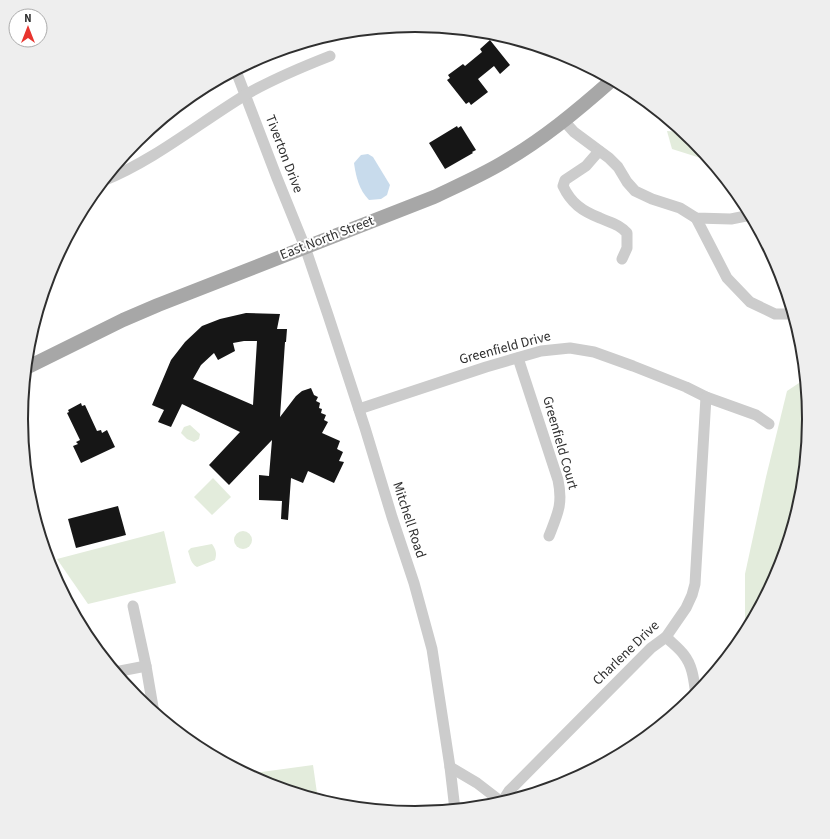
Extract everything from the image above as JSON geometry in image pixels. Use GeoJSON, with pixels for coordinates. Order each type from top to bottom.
{"type":"FeatureCollection","features":[{"type":"Feature","properties":{"kind":"main road","name":"East North Street"},"geometry":{"type":"LineString","coordinates":[[32,365],[122,320],[202,287],[434,197],[474,179],[532,144],[564,121],[608,84]]}},
{"type":"Feature","properties":{"kind":"street"},"geometry":{"type":"LineString","coordinates":[[114,176],[145,160],[246,95],[264,85],[330,56]]}},
{"type":"Feature","properties":{"kind":"street","name":"Tiverton Drive"},"geometry":{"type":"LineString","coordinates":[[238,75],[276,178],[305,247]]}},
{"type":"Feature","properties":{"kind":"street"},"geometry":{"type":"LineString","coordinates":[[564,121],[574,132],[609,158],[618,167],[627,182],[635,191],[652,200],[680,208],[696,218],[731,219],[744,216]]}},
{"type":"Feature","properties":{"kind":"street"},"geometry":{"type":"LineString","coordinates":[[598,151],[586,166],[565,180],[563,186],[577,207],[598,218],[621,226],[628,233],[627,248],[622,259]]}},
{"type":"Feature","properties":{"kind":"street"},"geometry":{"type":"LineString","coordinates":[[696,218],[727,278],[750,302],[775,314],[787,314]]}},
{"type":"Feature","properties":{"kind":"street","name":"Mitchell Road"},"geometry":{"type":"LineString","coordinates":[[305,247],[359,409],[414,583],[432,649],[454,804]]}},
{"type":"Feature","properties":{"kind":"street","name":"Greenfield Drive"},"geometry":{"type":"LineString","coordinates":[[359,409],[486,367],[541,351],[570,348],[588,350],[633,366],[686,387],[706,397],[756,415],[770,424]]}},
{"type":"Feature","properties":{"kind":"street","name":"Greenfield Court"},"geometry":{"type":"LineString","coordinates":[[518,358],[561,493],[559,509],[549,536]]}},
{"type":"Feature","properties":{"kind":"street","name":"Charlene Drive"},"geometry":{"type":"LineString","coordinates":[[506,795],[651,648],[666,637],[686,608],[695,584],[706,397]]}},
{"type":"Feature","properties":{"kind":"street"},"geometry":{"type":"LineString","coordinates":[[133,606],[152,703]]}},
{"type":"Feature","properties":{"kind":"street"},"geometry":{"type":"LineString","coordinates":[[666,637],[684,655],[689,664],[695,686]]}},
{"type":"Feature","properties":{"kind":"street"},"geometry":{"type":"LineString","coordinates":[[121,671],[146,666]]}},
{"type":"Feature","properties":{"kind":"street"},"geometry":{"type":"LineString","coordinates":[[450,766],[477,783],[496,798]]}},
{"type":"Feature","properties":{"kind":"green space"},"geometry":{"type":"Polygon","coordinates":[[[667,131],[673,131],[700,158],[672,149],[667,131]]]}},
{"type":"Feature","properties":{"kind":"green space"},"geometry":{"type":"Polygon","coordinates":[[[800,382],[802,420],[801,445],[795,495],[789,520],[773,568],[745,621],[745,574],[766,477],[787,391],[800,382]]]}},
{"type":"Feature","properties":{"kind":"green space"},"geometry":{"type":"Polygon","coordinates":[[[190,425],[200,434],[199,439],[194,442],[187,439],[181,433],[184,427],[190,425]]]}},
{"type":"Feature","properties":{"kind":"green space"},"geometry":{"type":"Polygon","coordinates":[[[213,478],[231,497],[212,515],[194,497],[213,478]]]}},
{"type":"Feature","properties":{"kind":"green space"},"geometry":{"type":"Polygon","coordinates":[[[164,531],[176,583],[88,604],[57,559],[164,531]]]}},
{"type":"Feature","properties":{"kind":"green space"},"geometry":{"type":"Polygon","coordinates":[[[243,531],[249,534],[252,540],[249,546],[243,549],[237,546],[234,540],[237,534],[243,531]]]}},
{"type":"Feature","properties":{"kind":"green space"},"geometry":{"type":"Polygon","coordinates":[[[212,544],[216,552],[215,560],[197,567],[195,566],[188,551],[191,548],[212,544]]]}},
{"type":"Feature","properties":{"kind":"green space"},"geometry":{"type":"Polygon","coordinates":[[[313,765],[317,793],[291,786],[257,773],[313,765]]]}},
{"type":"Feature","properties":{"kind":"water"},"geometry":{"type":"Polygon","coordinates":[[[368,154],[373,157],[390,185],[387,195],[381,199],[369,200],[360,188],[357,178],[354,163],[361,155],[368,154]]]}},
{"type":"Feature","properties":{"kind":"building"},"geometry":{"type":"Polygon","coordinates":[[[490,40],[510,65],[500,74],[494,66],[478,79],[488,92],[471,105],[469,102],[466,104],[447,80],[450,78],[448,75],[463,64],[465,66],[482,52],[480,49],[490,40]]]}},
{"type":"Feature","properties":{"kind":"building"},"geometry":{"type":"Polygon","coordinates":[[[457,126],[458,128],[461,126],[476,150],[445,169],[429,143],[457,126]]]}},
{"type":"Feature","properties":{"kind":"building"},"geometry":{"type":"Polygon","coordinates":[[[246,313],[280,314],[277,329],[287,329],[280,417],[296,396],[302,391],[311,388],[314,395],[318,397],[316,401],[320,403],[319,408],[322,409],[321,413],[326,415],[324,420],[328,422],[322,433],[340,441],[337,449],[343,452],[339,461],[344,462],[334,483],[308,471],[303,483],[291,478],[288,520],[281,519],[282,501],[259,500],[259,475],[269,476],[272,440],[229,485],[209,465],[240,432],[182,404],[171,427],[158,422],[164,410],[152,405],[171,360],[185,342],[202,326],[220,319],[246,313]],[[257,341],[233,343],[235,351],[218,360],[214,353],[201,365],[193,379],[253,405],[257,341]]]}},
{"type":"Feature","properties":{"kind":"building"},"geometry":{"type":"Polygon","coordinates":[[[81,403],[82,406],[85,405],[97,431],[101,430],[102,433],[107,430],[115,447],[81,463],[73,446],[78,444],[76,442],[80,440],[67,413],[69,412],[68,410],[81,403]]]}},
{"type":"Feature","properties":{"kind":"building"},"geometry":{"type":"Polygon","coordinates":[[[118,506],[126,535],[76,548],[68,519],[118,506]]]}}]}
